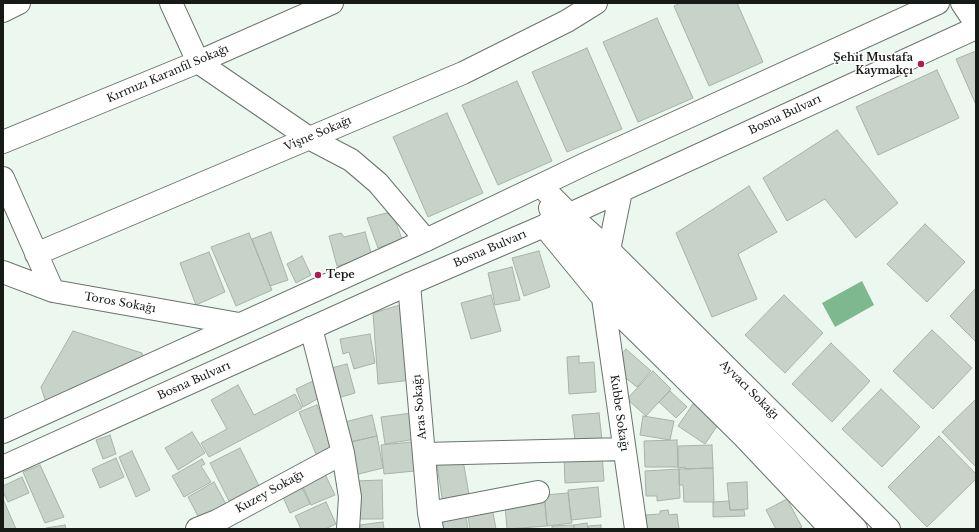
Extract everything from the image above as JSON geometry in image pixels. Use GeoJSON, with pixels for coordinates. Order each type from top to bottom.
{"type":"FeatureCollection","features":[{"type":"Feature","properties":{"kind":"street"},"geometry":{"type":"LineString","coordinates":[[3,11],[19,3]]}},
{"type":"Feature","properties":{"kind":"street"},"geometry":{"type":"LineString","coordinates":[[171,3],[198,62],[308,138],[352,160],[378,183],[426,240]]}},
{"type":"Feature","properties":{"kind":"street","name":"Kırmızı Karanfil Sokağı"},"geometry":{"type":"LineString","coordinates":[[3,142],[198,62],[332,3]]}},
{"type":"Feature","properties":{"kind":"street","name":"Vişne Sokağı"},"geometry":{"type":"LineString","coordinates":[[36,254],[463,73],[564,12],[596,3]]}},
{"type":"Feature","properties":{"kind":"street"},"geometry":{"type":"LineString","coordinates":[[3,432],[426,240],[585,164],[938,3]]}},
{"type":"Feature","properties":{"kind":"street"},"geometry":{"type":"LineString","coordinates":[[962,3],[976,24]]}},
{"type":"Feature","properties":{"kind":"street","name":"Bosna Bulvarı"},"geometry":{"type":"LineString","coordinates":[[3,467],[409,284],[621,191],[976,28]]}},
{"type":"Feature","properties":{"kind":"street"},"geometry":{"type":"LineString","coordinates":[[3,178],[52,291]]}},
{"type":"Feature","properties":{"kind":"street"},"geometry":{"type":"LineString","coordinates":[[541,186],[570,248],[603,298],[744,437],[831,529]]}},
{"type":"Feature","properties":{"kind":"street"},"geometry":{"type":"LineString","coordinates":[[609,250],[621,191]]}},
{"type":"Feature","properties":{"kind":"street","name":"Ayvacı Sokağı"},"geometry":{"type":"LineString","coordinates":[[556,220],[609,250],[889,529]]}},
{"type":"Feature","properties":{"kind":"street"},"geometry":{"type":"LineString","coordinates":[[570,248],[856,529]]}},
{"type":"Feature","properties":{"kind":"street","name":"Toros Sokağı"},"geometry":{"type":"LineString","coordinates":[[3,272],[52,291],[239,324]]}},
{"type":"Feature","properties":{"kind":"street","name":"Aras Sokağı"},"geometry":{"type":"LineString","coordinates":[[409,284],[431,521]]}},
{"type":"Feature","properties":{"kind":"street","name":"Kubbe Sokağı"},"geometry":{"type":"LineString","coordinates":[[603,298],[636,529]]}},
{"type":"Feature","properties":{"kind":"street"},"geometry":{"type":"LineString","coordinates":[[311,328],[343,453],[350,496],[348,529]]}},
{"type":"Feature","properties":{"kind":"street"},"geometry":{"type":"LineString","coordinates":[[424,454],[624,448]]}},
{"type":"Feature","properties":{"kind":"street","name":"Kuzey Sokağı"},"geometry":{"type":"LineString","coordinates":[[197,529],[217,521],[343,453]]}},
{"type":"Feature","properties":{"kind":"street"},"geometry":{"type":"LineString","coordinates":[[431,521],[538,492]]}},
{"type":"Feature","properties":{"kind":"shaded area"},"geometry":{"type":"Polygon","coordinates":[[[862,281],[874,305],[835,327],[822,303],[862,281]]]}},
{"type":"Feature","properties":{"kind":"building"},"geometry":{"type":"Polygon","coordinates":[[[680,3],[737,3],[763,62],[709,86],[674,6],[680,3]]]}},
{"type":"Feature","properties":{"kind":"building"},"geometry":{"type":"Polygon","coordinates":[[[657,18],[693,98],[638,122],[603,42],[657,18]]]}},
{"type":"Feature","properties":{"kind":"building"},"geometry":{"type":"Polygon","coordinates":[[[587,48],[622,129],[567,152],[532,72],[587,48]]]}},
{"type":"Feature","properties":{"kind":"building"},"geometry":{"type":"Polygon","coordinates":[[[976,51],[976,105],[956,59],[976,51]]]}},
{"type":"Feature","properties":{"kind":"building"},"geometry":{"type":"Polygon","coordinates":[[[937,70],[959,118],[878,155],[856,107],[937,70]]]}},
{"type":"Feature","properties":{"kind":"building"},"geometry":{"type":"Polygon","coordinates":[[[517,81],[552,161],[498,185],[462,105],[517,81]]]}},
{"type":"Feature","properties":{"kind":"building"},"geometry":{"type":"Polygon","coordinates":[[[447,113],[483,193],[428,217],[393,137],[447,113]]]}},
{"type":"Feature","properties":{"kind":"building"},"geometry":{"type":"Polygon","coordinates":[[[837,130],[898,203],[856,238],[825,199],[787,221],[763,178],[837,130]]]}},
{"type":"Feature","properties":{"kind":"building"},"geometry":{"type":"Polygon","coordinates":[[[749,186],[777,232],[738,254],[757,299],[712,317],[676,233],[749,186]]]}},
{"type":"Feature","properties":{"kind":"building"},"geometry":{"type":"Polygon","coordinates":[[[387,213],[395,220],[402,239],[378,248],[367,218],[387,213]]]}},
{"type":"Feature","properties":{"kind":"building"},"geometry":{"type":"Polygon","coordinates":[[[925,224],[965,262],[927,302],[887,264],[925,224]]]}},
{"type":"Feature","properties":{"kind":"building"},"geometry":{"type":"Polygon","coordinates":[[[271,232],[288,280],[270,286],[252,239],[271,232]]]}},
{"type":"Feature","properties":{"kind":"building"},"geometry":{"type":"Polygon","coordinates":[[[365,232],[372,256],[337,266],[329,236],[341,233],[344,237],[365,232]]]}},
{"type":"Feature","properties":{"kind":"building"},"geometry":{"type":"Polygon","coordinates":[[[249,233],[272,290],[236,306],[211,247],[249,233]]]}},
{"type":"Feature","properties":{"kind":"building"},"geometry":{"type":"Polygon","coordinates":[[[539,251],[550,287],[524,296],[512,258],[539,251]]]}},
{"type":"Feature","properties":{"kind":"building"},"geometry":{"type":"Polygon","coordinates":[[[209,252],[225,292],[196,305],[180,263],[209,252]]]}},
{"type":"Feature","properties":{"kind":"building"},"geometry":{"type":"Polygon","coordinates":[[[302,256],[311,275],[296,283],[287,264],[302,256]]]}},
{"type":"Feature","properties":{"kind":"building"},"geometry":{"type":"Polygon","coordinates":[[[512,267],[520,300],[495,305],[488,273],[512,267]]]}},
{"type":"Feature","properties":{"kind":"building"},"geometry":{"type":"Polygon","coordinates":[[[976,288],[976,342],[950,316],[976,288]]]}},
{"type":"Feature","properties":{"kind":"building"},"geometry":{"type":"Polygon","coordinates":[[[491,295],[501,331],[471,339],[461,303],[491,295]]]}},
{"type":"Feature","properties":{"kind":"building"},"geometry":{"type":"Polygon","coordinates":[[[784,295],[823,333],[785,373],[745,335],[784,295]]]}},
{"type":"Feature","properties":{"kind":"building"},"geometry":{"type":"Polygon","coordinates":[[[400,305],[411,380],[378,384],[373,313],[400,305]]]}},
{"type":"Feature","properties":{"kind":"building"},"geometry":{"type":"Polygon","coordinates":[[[932,330],[972,368],[933,409],[893,371],[932,330]]]}},
{"type":"Feature","properties":{"kind":"building"},"geometry":{"type":"Polygon","coordinates":[[[73,331],[142,353],[144,361],[46,403],[41,387],[73,331]]]}},
{"type":"Feature","properties":{"kind":"building"},"geometry":{"type":"Polygon","coordinates":[[[370,334],[375,363],[354,369],[349,352],[343,354],[340,339],[370,334]]]}},
{"type":"Feature","properties":{"kind":"building"},"geometry":{"type":"Polygon","coordinates":[[[831,343],[870,381],[832,422],[792,384],[831,343]]]}},
{"type":"Feature","properties":{"kind":"building"},"geometry":{"type":"Polygon","coordinates":[[[626,349],[651,371],[637,387],[623,376],[613,364],[626,349]]]}},
{"type":"Feature","properties":{"kind":"building"},"geometry":{"type":"Polygon","coordinates":[[[579,356],[579,363],[594,362],[596,392],[569,394],[567,357],[579,356]]]}},
{"type":"Feature","properties":{"kind":"building"},"geometry":{"type":"Polygon","coordinates":[[[347,364],[355,393],[331,400],[323,370],[347,364]]]}},
{"type":"Feature","properties":{"kind":"building"},"geometry":{"type":"Polygon","coordinates":[[[653,371],[671,389],[646,416],[627,399],[653,371]]]}},
{"type":"Feature","properties":{"kind":"building"},"geometry":{"type":"Polygon","coordinates":[[[313,381],[319,398],[303,407],[296,389],[313,381]]]}},
{"type":"Feature","properties":{"kind":"building"},"geometry":{"type":"Polygon","coordinates":[[[238,385],[254,415],[295,394],[302,408],[209,457],[201,443],[227,429],[211,400],[238,385]]]}},
{"type":"Feature","properties":{"kind":"building"},"geometry":{"type":"Polygon","coordinates":[[[881,389],[920,427],[882,467],[842,429],[881,389]]]}},
{"type":"Feature","properties":{"kind":"building"},"geometry":{"type":"Polygon","coordinates":[[[670,391],[687,407],[676,418],[659,402],[670,391]]]}},
{"type":"Feature","properties":{"kind":"building"},"geometry":{"type":"Polygon","coordinates":[[[976,399],[976,467],[942,432],[976,399]]]}},
{"type":"Feature","properties":{"kind":"building"},"geometry":{"type":"Polygon","coordinates":[[[693,404],[720,422],[705,444],[678,426],[693,404]]]}},
{"type":"Feature","properties":{"kind":"building"},"geometry":{"type":"Polygon","coordinates":[[[317,405],[336,452],[318,459],[299,412],[317,405]]]}},
{"type":"Feature","properties":{"kind":"building"},"geometry":{"type":"Polygon","coordinates":[[[412,413],[416,439],[385,444],[381,417],[412,413]]]}},
{"type":"Feature","properties":{"kind":"building"},"geometry":{"type":"Polygon","coordinates":[[[599,413],[602,440],[575,441],[572,415],[599,413]]]}},
{"type":"Feature","properties":{"kind":"building"},"geometry":{"type":"Polygon","coordinates":[[[372,415],[377,436],[346,443],[341,423],[372,415]]]}},
{"type":"Feature","properties":{"kind":"building"},"geometry":{"type":"Polygon","coordinates":[[[643,416],[674,421],[670,440],[640,435],[643,416]]]}},
{"type":"Feature","properties":{"kind":"building"},"geometry":{"type":"Polygon","coordinates":[[[192,432],[205,453],[178,470],[165,448],[192,432]]]}},
{"type":"Feature","properties":{"kind":"building"},"geometry":{"type":"Polygon","coordinates":[[[110,435],[116,454],[103,459],[96,440],[110,435]]]}},
{"type":"Feature","properties":{"kind":"building"},"geometry":{"type":"Polygon","coordinates":[[[377,436],[383,468],[355,475],[346,443],[377,436]]]}},
{"type":"Feature","properties":{"kind":"building"},"geometry":{"type":"Polygon","coordinates":[[[939,436],[976,474],[976,479],[927,527],[888,487],[939,436]]]}},
{"type":"Feature","properties":{"kind":"building"},"geometry":{"type":"Polygon","coordinates":[[[677,440],[678,467],[645,467],[644,441],[677,440]]]}},
{"type":"Feature","properties":{"kind":"building"},"geometry":{"type":"Polygon","coordinates":[[[412,442],[415,471],[384,474],[381,445],[412,442]]]}},
{"type":"Feature","properties":{"kind":"building"},"geometry":{"type":"Polygon","coordinates":[[[712,445],[713,468],[678,468],[678,446],[712,445]]]}},
{"type":"Feature","properties":{"kind":"building"},"geometry":{"type":"Polygon","coordinates":[[[240,448],[259,486],[229,501],[210,463],[240,448]]]}},
{"type":"Feature","properties":{"kind":"building"},"geometry":{"type":"Polygon","coordinates":[[[132,451],[150,490],[136,497],[119,457],[132,451]]]}},
{"type":"Feature","properties":{"kind":"building"},"geometry":{"type":"Polygon","coordinates":[[[602,453],[604,481],[565,483],[564,455],[602,453]]]}},
{"type":"Feature","properties":{"kind":"building"},"geometry":{"type":"Polygon","coordinates":[[[116,458],[124,477],[100,488],[92,469],[116,458]]]}},
{"type":"Feature","properties":{"kind":"building"},"geometry":{"type":"Polygon","coordinates":[[[202,459],[205,464],[201,466],[211,482],[184,497],[172,476],[202,459]]]}},
{"type":"Feature","properties":{"kind":"building"},"geometry":{"type":"Polygon","coordinates":[[[463,460],[470,500],[443,504],[437,465],[463,460]]]}},
{"type":"Feature","properties":{"kind":"building"},"geometry":{"type":"Polygon","coordinates":[[[40,465],[64,517],[45,523],[23,472],[40,465]]]}},
{"type":"Feature","properties":{"kind":"building"},"geometry":{"type":"Polygon","coordinates":[[[713,468],[714,502],[684,502],[683,485],[679,485],[679,469],[713,468]]]}},
{"type":"Feature","properties":{"kind":"building"},"geometry":{"type":"Polygon","coordinates":[[[679,469],[680,498],[657,501],[657,496],[646,496],[645,471],[679,469]]]}},
{"type":"Feature","properties":{"kind":"building"},"geometry":{"type":"Polygon","coordinates":[[[323,470],[335,495],[311,505],[300,480],[323,470]]]}},
{"type":"Feature","properties":{"kind":"building"},"geometry":{"type":"Polygon","coordinates":[[[22,477],[29,493],[8,502],[3,492],[3,486],[22,477]]]}},
{"type":"Feature","properties":{"kind":"building"},"geometry":{"type":"Polygon","coordinates":[[[382,480],[383,519],[355,519],[354,481],[382,480]]]}},
{"type":"Feature","properties":{"kind":"building"},"geometry":{"type":"Polygon","coordinates":[[[299,481],[310,504],[290,513],[280,490],[299,481]]]}},
{"type":"Feature","properties":{"kind":"building"},"geometry":{"type":"Polygon","coordinates":[[[214,482],[227,506],[200,520],[188,497],[214,482]]]}},
{"type":"Feature","properties":{"kind":"building"},"geometry":{"type":"Polygon","coordinates":[[[747,482],[748,509],[730,510],[727,483],[747,482]]]}},
{"type":"Feature","properties":{"kind":"building"},"geometry":{"type":"Polygon","coordinates":[[[598,487],[601,517],[571,520],[568,490],[598,487]]]}},
{"type":"Feature","properties":{"kind":"building"},"geometry":{"type":"Polygon","coordinates":[[[568,493],[572,523],[547,526],[544,495],[568,493]]]}},
{"type":"Feature","properties":{"kind":"building"},"geometry":{"type":"Polygon","coordinates":[[[3,499],[16,529],[3,529],[3,499]]]}},
{"type":"Feature","properties":{"kind":"building"},"geometry":{"type":"Polygon","coordinates":[[[787,499],[802,527],[798,529],[776,529],[766,510],[787,499]]]}},
{"type":"Feature","properties":{"kind":"building"},"geometry":{"type":"Polygon","coordinates":[[[545,501],[547,526],[507,529],[505,506],[545,501]]]}},
{"type":"Feature","properties":{"kind":"building"},"geometry":{"type":"Polygon","coordinates":[[[729,501],[730,510],[744,510],[745,516],[713,517],[713,502],[729,501]]]}},
{"type":"Feature","properties":{"kind":"building"},"geometry":{"type":"Polygon","coordinates":[[[326,502],[336,524],[325,529],[301,529],[295,516],[326,502]]]}},
{"type":"Feature","properties":{"kind":"building"},"geometry":{"type":"Polygon","coordinates":[[[492,507],[496,529],[470,529],[467,511],[492,507]]]}},
{"type":"Feature","properties":{"kind":"building"},"geometry":{"type":"Polygon","coordinates":[[[668,510],[669,515],[677,514],[679,529],[647,529],[646,515],[660,514],[660,511],[668,510]]]}},
{"type":"Feature","properties":{"kind":"building"},"geometry":{"type":"Polygon","coordinates":[[[465,512],[468,529],[440,529],[438,517],[465,512]]]}},
{"type":"Feature","properties":{"kind":"building"},"geometry":{"type":"Polygon","coordinates":[[[383,522],[384,529],[360,529],[360,525],[383,522]]]}},
{"type":"Feature","properties":{"kind":"building"},"geometry":{"type":"Polygon","coordinates":[[[587,523],[588,529],[574,529],[574,525],[587,523]]]}},
{"type":"Feature","properties":{"kind":"building"},"geometry":{"type":"Polygon","coordinates":[[[65,525],[66,529],[46,529],[46,528],[65,525]]]}},
{"type":"Feature","properties":{"kind":"building"},"geometry":{"type":"Polygon","coordinates":[[[574,525],[574,529],[552,529],[552,526],[574,525]]]}},
{"type":"Feature","properties":{"kind":"building"},"geometry":{"type":"Polygon","coordinates":[[[601,525],[601,529],[588,529],[588,526],[601,525]]]}},
{"type":"Feature","properties":{"kind":"place","name":"Şehit Mustafa Kaymakçı"},"geometry":{"type":"Point","coordinates":[921,64]}},
{"type":"Feature","properties":{"kind":"place","name":"Tepe"},"geometry":{"type":"Point","coordinates":[318,275]}}]}
